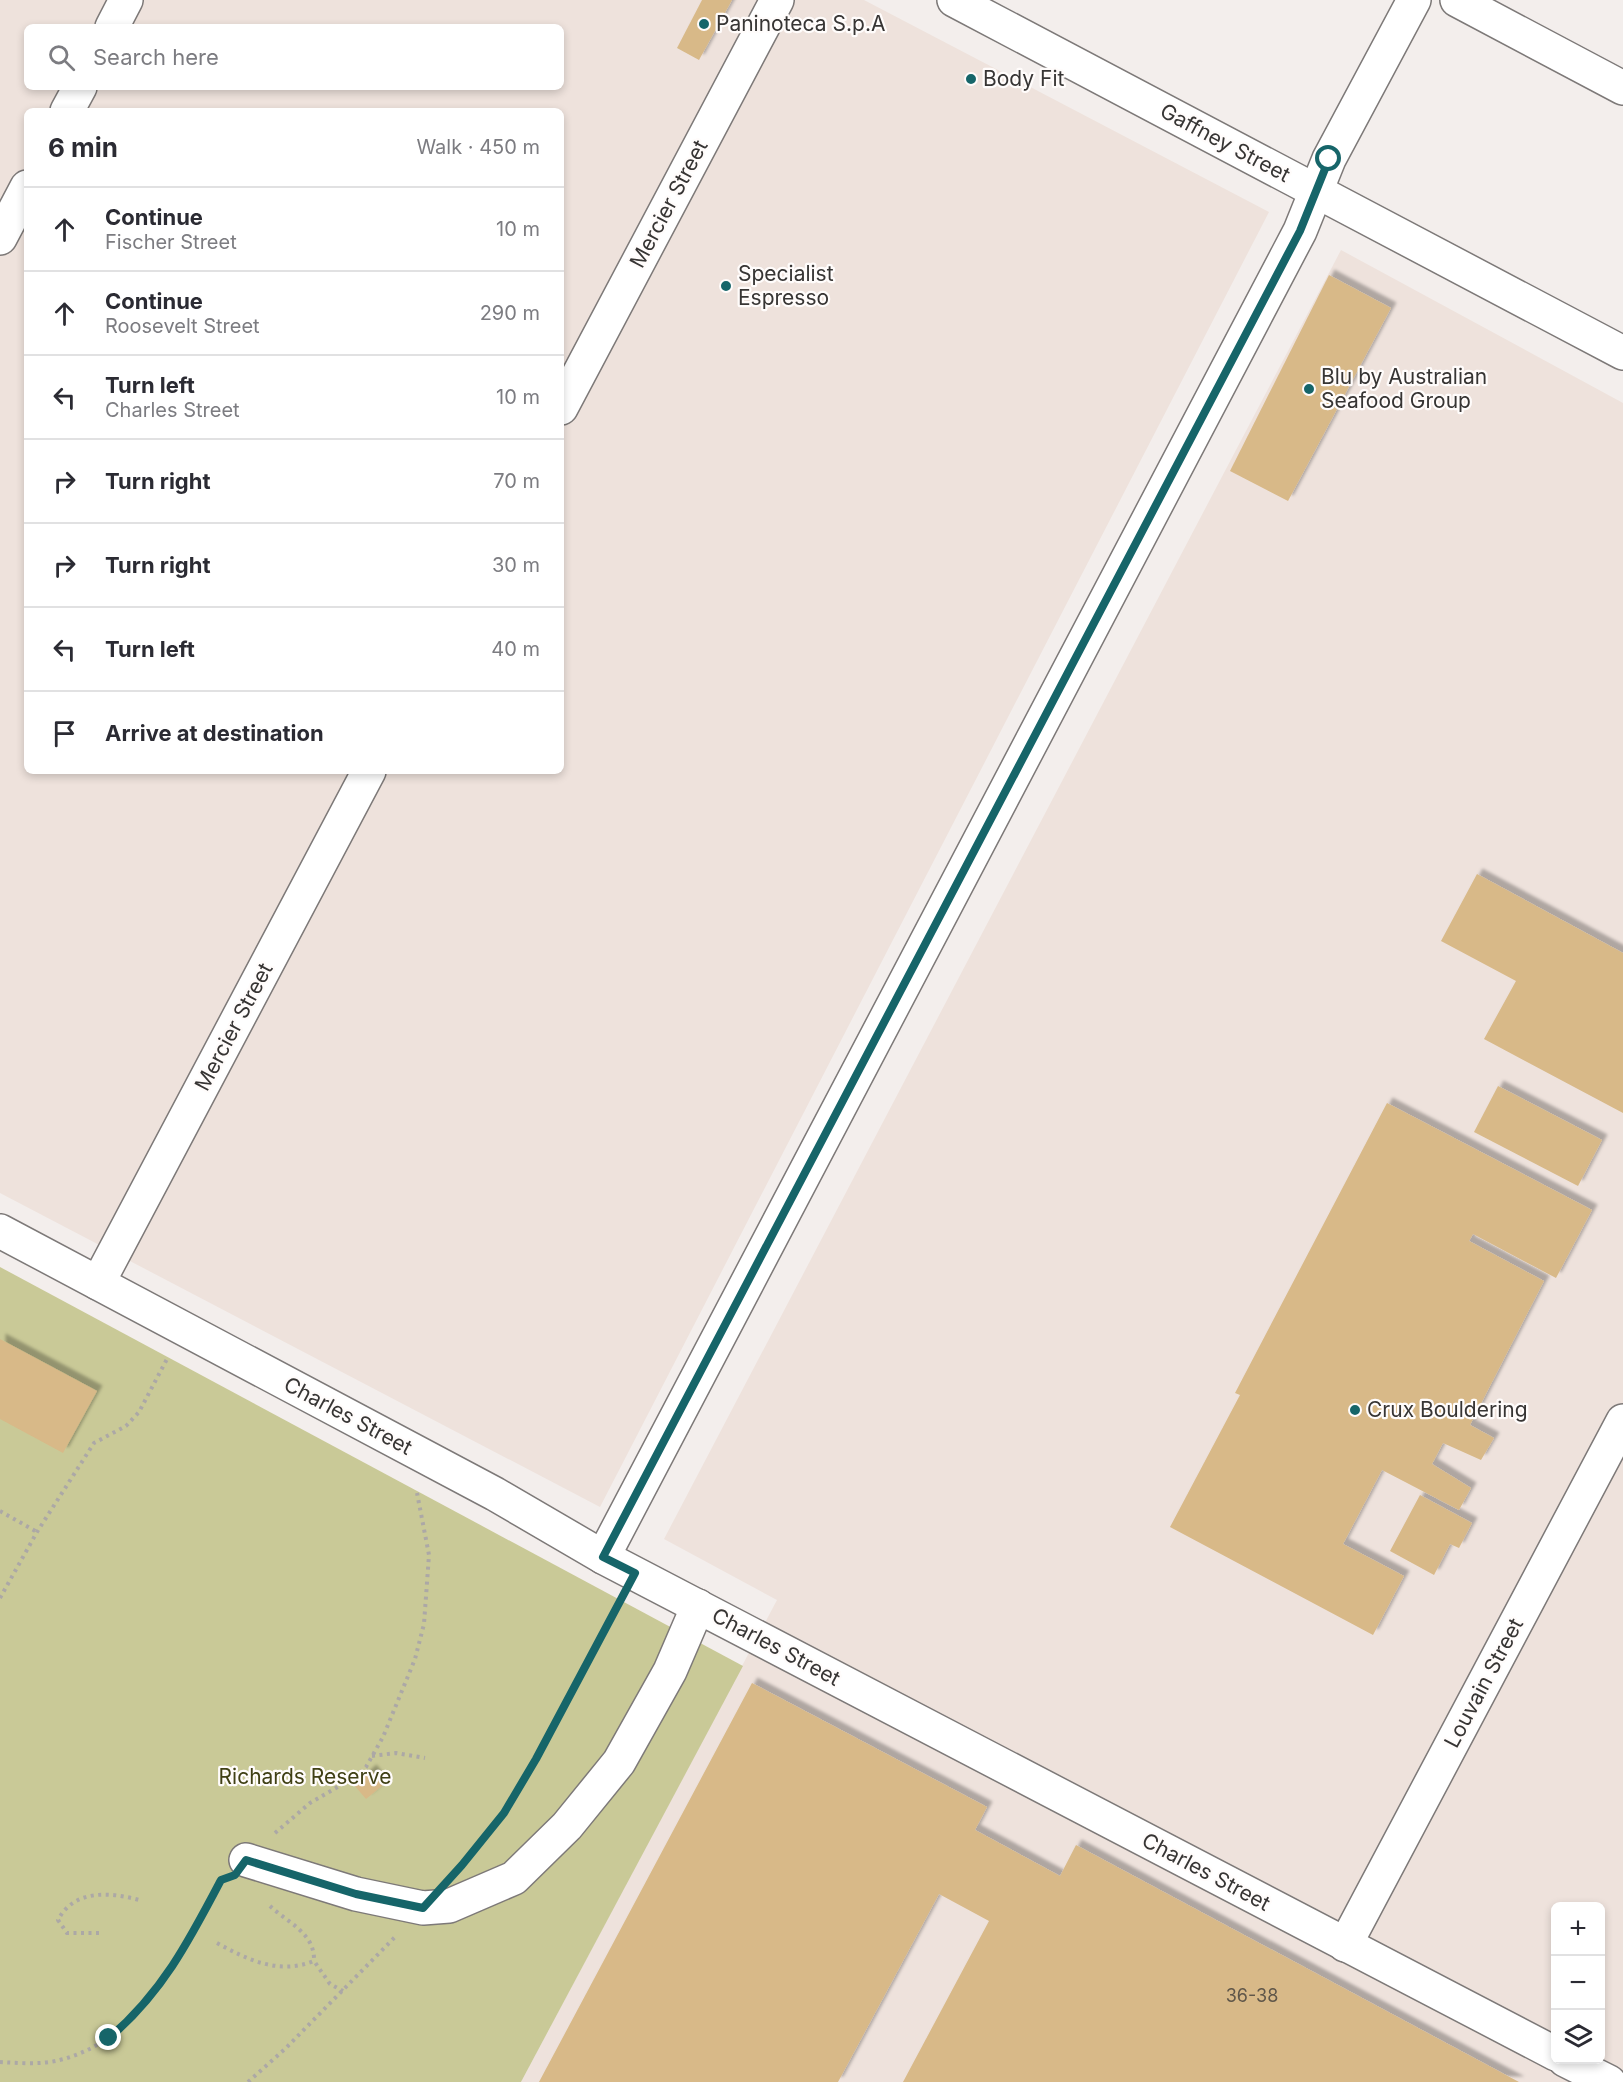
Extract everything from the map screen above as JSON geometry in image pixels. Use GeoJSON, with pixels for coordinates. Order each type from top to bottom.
{"type":"FeatureCollection","features":[{"type":"Feature","properties":{"kind":"street"},"geometry":{"type":"LineString","coordinates":[[114,24],[126,0]]}},
{"type":"Feature","properties":{"kind":"street","name":"Mercier Street"},"geometry":{"type":"LineString","coordinates":[[564,402],[777,0]]}},
{"type":"Feature","properties":{"kind":"street","name":"Gaffney Street"},"geometry":{"type":"LineString","coordinates":[[954,0],[1623,353]]}},
{"type":"Feature","properties":{"kind":"street"},"geometry":{"type":"LineString","coordinates":[[603,1557],[1300,231],[1332,153],[1414,0]]}},
{"type":"Feature","properties":{"kind":"street"},"geometry":{"type":"LineString","coordinates":[[1457,0],[1623,88]]}},
{"type":"Feature","properties":{"kind":"street"},"geometry":{"type":"LineString","coordinates":[[70,108],[78,90]]}},
{"type":"Feature","properties":{"kind":"street"},"geometry":{"type":"LineString","coordinates":[[0,238],[24,194]]}},
{"type":"Feature","properties":{"kind":"street","name":"Mercier Street"},"geometry":{"type":"LineString","coordinates":[[98,1283],[367,774]]}},
{"type":"Feature","properties":{"kind":"street","name":"Charles Street"},"geometry":{"type":"LineString","coordinates":[[0,1231],[495,1494],[603,1557],[1551,2051]]}},
{"type":"Feature","properties":{"kind":"street","name":"Louvain Street"},"geometry":{"type":"LineString","coordinates":[[1345,1945],[1623,1421]]}},
{"type":"Feature","properties":{"kind":"street"},"geometry":{"type":"LineString","coordinates":[[246,1860],[356,1894],[423,1908],[449,1906],[513,1878],[567,1826],[619,1762],[670,1671],[698,1606]]}},
{"type":"Feature","properties":{"kind":"street"},"geometry":{"type":"LineString","coordinates":[[1573,2064],[1609,2082]]}},
{"type":"Feature","properties":{"kind":"path"},"geometry":{"type":"LineString","coordinates":[[0,1598],[37,1532],[94,1443],[126,1426],[139,1412],[171,1351]]}},
{"type":"Feature","properties":{"kind":"path"},"geometry":{"type":"LineString","coordinates":[[0,2062],[27,2063],[60,2060],[109,2038],[150,1999],[174,1964],[221,1880],[235,1875],[246,1860],[310,1803],[357,1776],[372,1756],[383,1737],[415,1659],[424,1624],[429,1555],[412,1451]]}},
{"type":"Feature","properties":{"kind":"path"},"geometry":{"type":"LineString","coordinates":[[0,1511],[37,1532]]}},
{"type":"Feature","properties":{"kind":"path"},"geometry":{"type":"LineString","coordinates":[[462,1865],[504,1813],[536,1759],[635,1573]]}},
{"type":"Feature","properties":{"kind":"path"},"geometry":{"type":"LineString","coordinates":[[372,1756],[396,1753],[424,1758]]}},
{"type":"Feature","properties":{"kind":"path"},"geometry":{"type":"LineString","coordinates":[[99,1934],[67,1933],[58,1920],[62,1911],[77,1899],[113,1892],[139,1900]]}},
{"type":"Feature","properties":{"kind":"path"},"geometry":{"type":"LineString","coordinates":[[261,1900],[307,1936],[314,1947],[314,1961],[330,1984],[343,1991]]}},
{"type":"Feature","properties":{"kind":"path"},"geometry":{"type":"LineString","coordinates":[[248,2082],[343,1991],[423,1908]]}},
{"type":"Feature","properties":{"kind":"path"},"geometry":{"type":"LineString","coordinates":[[217,1943],[251,1962],[271,1966],[302,1965],[314,1961]]}},
{"type":"Feature","properties":{"kind":"shaded area"},"geometry":{"type":"Polygon","coordinates":[[[0,0],[864,0],[1269,212],[600,1507],[0,1193],[0,0]]]}},
{"type":"Feature","properties":{"kind":"shaded area"},"geometry":{"type":"Polygon","coordinates":[[[1341,250],[1623,403],[1623,2082],[521,2082],[777,1600],[664,1539],[1341,250]]]}},
{"type":"Feature","properties":{"kind":"green space","name":"Richards Reserve"},"geometry":{"type":"Polygon","coordinates":[[[0,1267],[743,1666],[521,2082],[0,2082],[0,1267]]]}},
{"type":"Feature","properties":{"kind":"building","name":"Paninoteca S.p.A"},"geometry":{"type":"Polygon","coordinates":[[[702,0],[732,0],[699,60],[677,48],[702,0]]]}},
{"type":"Feature","properties":{"kind":"building","name":"Blu by Australian Seafood Group"},"geometry":{"type":"Polygon","coordinates":[[[1329,275],[1391,308],[1288,501],[1230,471],[1329,275]]]}},
{"type":"Feature","properties":{"kind":"building"},"geometry":{"type":"Polygon","coordinates":[[[1477,874],[1623,953],[1623,1113],[1484,1039],[1516,981],[1441,941],[1477,874]]]}},
{"type":"Feature","properties":{"kind":"building"},"geometry":{"type":"Polygon","coordinates":[[[1498,1086],[1602,1140],[1578,1186],[1474,1132],[1498,1086]]]}},
{"type":"Feature","properties":{"kind":"building"},"geometry":{"type":"Polygon","coordinates":[[[1387,1103],[1592,1210],[1556,1278],[1473,1234],[1469,1241],[1544,1281],[1470,1425],[1494,1438],[1481,1460],[1443,1443],[1432,1464],[1471,1488],[1459,1510],[1382,1470],[1343,1544],[1404,1576],[1373,1635],[1170,1527],[1240,1395],[1235,1393],[1387,1103]]]}},
{"type":"Feature","properties":{"kind":"building"},"geometry":{"type":"Polygon","coordinates":[[[0,1339],[97,1391],[63,1453],[0,1419],[0,1339]]]}},
{"type":"Feature","properties":{"kind":"building"},"geometry":{"type":"Polygon","coordinates":[[[1420,1495],[1472,1523],[1459,1548],[1450,1544],[1434,1575],[1390,1551],[1420,1495]]]}},
{"type":"Feature","properties":{"kind":"building"},"geometry":{"type":"Polygon","coordinates":[[[752,1683],[987,1807],[975,1830],[1060,1876],[1076,1845],[1519,2082],[903,2082],[989,1921],[939,1894],[838,2082],[539,2082],[752,1683]]]}},
{"type":"Feature","properties":{"kind":"building"},"geometry":{"type":"Polygon","coordinates":[[[371,1770],[383,1785],[366,1799],[354,1785],[371,1770]]]}},
{"type":"Feature","properties":{"kind":"place","name":"Paninoteca S.p.A"},"geometry":{"type":"Point","coordinates":[704,24]}},
{"type":"Feature","properties":{"kind":"place","name":"Body Fit"},"geometry":{"type":"Point","coordinates":[971,79]}},
{"type":"Feature","properties":{"kind":"place","name":"Specialist Espresso"},"geometry":{"type":"Point","coordinates":[726,286]}},
{"type":"Feature","properties":{"kind":"place","name":"Blu by Australian Seafood Group"},"geometry":{"type":"Point","coordinates":[1309,389]}},
{"type":"Feature","properties":{"kind":"place","name":"Crux Bouldering"},"geometry":{"type":"Point","coordinates":[1355,1410]}},
{"type":"Feature","properties":{"kind":"route"},"geometry":{"type":"LineString","coordinates":[[109,2038],[135,2016],[150,1999],[174,1964],[221,1880],[235,1875],[246,1860],[356,1894],[423,1908],[504,1813],[536,1759],[635,1573],[603,1557],[1300,231],[1329,159]]}}]}
